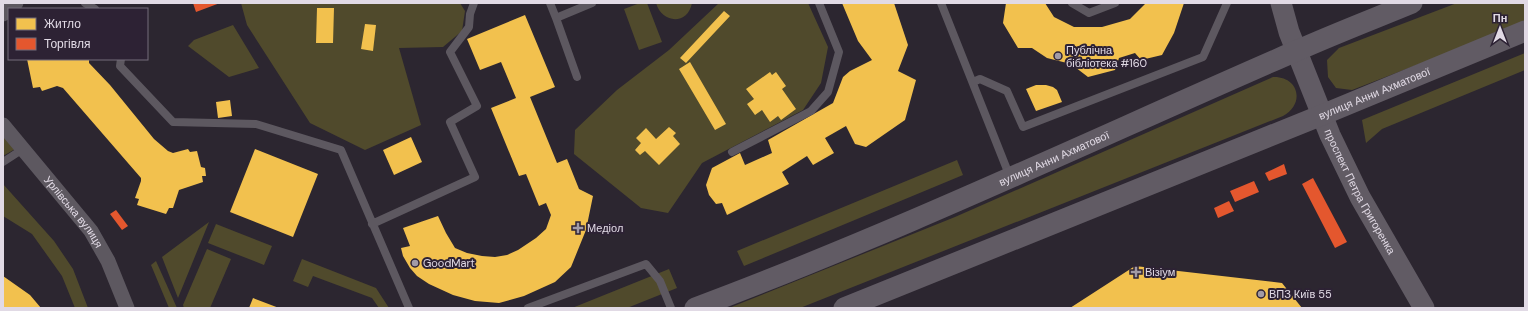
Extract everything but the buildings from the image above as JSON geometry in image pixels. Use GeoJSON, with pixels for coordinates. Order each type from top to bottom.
{"type":"FeatureCollection","features":[{"type":"Feature","properties":{"kind":"main road","name":"проспект Петра Григоренка"},"geometry":{"type":"LineString","coordinates":[[1281,3],[1289,32],[1330,135],[1360,196],[1424,308]]}},
{"type":"Feature","properties":{"kind":"main road","name":"вулиця Анни Ахматової"},"geometry":{"type":"LineString","coordinates":[[695,308],[750,288],[1011,178],[1296,50],[1412,3]]}},
{"type":"Feature","properties":{"kind":"main road","name":"вулиця Анни Ахматової"},"geometry":{"type":"LineString","coordinates":[[844,308],[1322,115],[1525,30]]}},
{"type":"Feature","properties":{"kind":"street","name":"Урлівська вулиця"},"geometry":{"type":"LineString","coordinates":[[3,125],[91,231],[108,261],[127,308]]}},
{"type":"Feature","properties":{"kind":"lane"},"geometry":{"type":"LineString","coordinates":[[372,224],[475,177],[450,122],[477,106],[450,52],[469,27],[470,14],[474,3]]}},
{"type":"Feature","properties":{"kind":"lane"},"geometry":{"type":"LineString","coordinates":[[550,3],[577,77]]}},
{"type":"Feature","properties":{"kind":"lane"},"geometry":{"type":"LineString","coordinates":[[556,18],[592,3]]}},
{"type":"Feature","properties":{"kind":"lane"},"geometry":{"type":"LineString","coordinates":[[732,152],[810,111],[828,92],[839,52],[819,3]]}},
{"type":"Feature","properties":{"kind":"lane"},"geometry":{"type":"LineString","coordinates":[[941,3],[1011,178]]}},
{"type":"Feature","properties":{"kind":"lane"},"geometry":{"type":"LineString","coordinates":[[1072,3],[1089,13],[1115,3]]}},
{"type":"Feature","properties":{"kind":"lane"},"geometry":{"type":"LineString","coordinates":[[973,82],[980,79],[1007,91],[1023,127],[1203,57],[1227,3]]}},
{"type":"Feature","properties":{"kind":"lane"},"geometry":{"type":"LineString","coordinates":[[121,60],[120,66],[173,122],[256,124],[341,150],[408,308]]}},
{"type":"Feature","properties":{"kind":"lane"},"geometry":{"type":"LineString","coordinates":[[3,162],[23,149]]}},
{"type":"Feature","properties":{"kind":"lane"},"geometry":{"type":"LineString","coordinates":[[528,308],[646,264],[660,281],[671,308]]}},
{"type":"Feature","properties":{"kind":"shaded area"},"geometry":{"type":"Polygon","coordinates":[[[241,3],[460,3],[465,11],[462,31],[443,47],[399,48],[421,125],[365,150],[310,123],[247,25],[241,3]]]}},
{"type":"Feature","properties":{"kind":"shaded area"},"geometry":{"type":"Polygon","coordinates":[[[640,3],[647,3],[662,42],[639,50],[624,9],[640,3]]]}},
{"type":"Feature","properties":{"kind":"shaded area"},"geometry":{"type":"Polygon","coordinates":[[[656,3],[692,3],[690,10],[686,15],[675,19],[664,15],[659,10],[656,3]]]}},
{"type":"Feature","properties":{"kind":"shaded area"},"geometry":{"type":"Polygon","coordinates":[[[719,3],[808,3],[828,47],[821,83],[803,110],[702,163],[668,213],[641,208],[574,154],[575,130],[617,90],[669,50],[719,3]]]}},
{"type":"Feature","properties":{"kind":"shaded area"},"geometry":{"type":"Polygon","coordinates":[[[1457,3],[1525,3],[1525,23],[1352,90],[1336,88],[1328,77],[1327,60],[1339,48],[1457,3]]]}},
{"type":"Feature","properties":{"kind":"shaded area"},"geometry":{"type":"Polygon","coordinates":[[[233,25],[259,68],[229,77],[188,46],[194,40],[233,25]]]}},
{"type":"Feature","properties":{"kind":"shaded area"},"geometry":{"type":"Polygon","coordinates":[[[1525,53],[1525,70],[1382,129],[1366,143],[1362,120],[1525,53]]]}},
{"type":"Feature","properties":{"kind":"shaded area"},"geometry":{"type":"Polygon","coordinates":[[[1273,77],[1282,78],[1288,81],[1293,85],[1296,91],[1297,98],[1295,104],[1290,111],[1283,116],[800,308],[729,308],[955,217],[1273,77]]]}},
{"type":"Feature","properties":{"kind":"shaded area"},"geometry":{"type":"Polygon","coordinates":[[[3,130],[17,148],[3,156],[3,130]]]}},
{"type":"Feature","properties":{"kind":"shaded area"},"geometry":{"type":"Polygon","coordinates":[[[957,160],[963,175],[744,266],[737,251],[957,160]]]}},
{"type":"Feature","properties":{"kind":"shaded area"},"geometry":{"type":"Polygon","coordinates":[[[3,184],[54,241],[73,269],[88,308],[75,308],[62,276],[32,234],[3,216],[3,184]]]}},
{"type":"Feature","properties":{"kind":"shaded area"},"geometry":{"type":"Polygon","coordinates":[[[209,222],[178,298],[162,257],[209,222]]]}},
{"type":"Feature","properties":{"kind":"shaded area"},"geometry":{"type":"Polygon","coordinates":[[[216,224],[272,246],[264,265],[208,243],[216,224]]]}},
{"type":"Feature","properties":{"kind":"shaded area"},"geometry":{"type":"Polygon","coordinates":[[[207,249],[231,259],[210,308],[184,308],[183,305],[207,249]]]}},
{"type":"Feature","properties":{"kind":"shaded area"},"geometry":{"type":"Polygon","coordinates":[[[302,259],[376,288],[389,308],[379,308],[372,298],[313,276],[308,287],[293,281],[302,259]]]}},
{"type":"Feature","properties":{"kind":"shaded area"},"geometry":{"type":"Polygon","coordinates":[[[156,261],[177,308],[169,308],[151,265],[156,261]]]}},
{"type":"Feature","properties":{"kind":"shaded area"},"geometry":{"type":"Polygon","coordinates":[[[669,269],[677,288],[627,308],[572,308],[669,269]]]}},
{"type":"Feature","properties":{"kind":"place","name":"Публічна бібліотека #160"},"geometry":{"type":"Point","coordinates":[1058,56]}},
{"type":"Feature","properties":{"kind":"place","name":"Медіол"},"geometry":{"type":"Point","coordinates":[578,228]}},
{"type":"Feature","properties":{"kind":"place","name":"GoodMart"},"geometry":{"type":"Point","coordinates":[415,263]}},
{"type":"Feature","properties":{"kind":"place","name":"Візіум"},"geometry":{"type":"Point","coordinates":[1136,272]}},
{"type":"Feature","properties":{"kind":"place","name":"ВПЗ Київ 55"},"geometry":{"type":"Point","coordinates":[1261,294]}}]}
